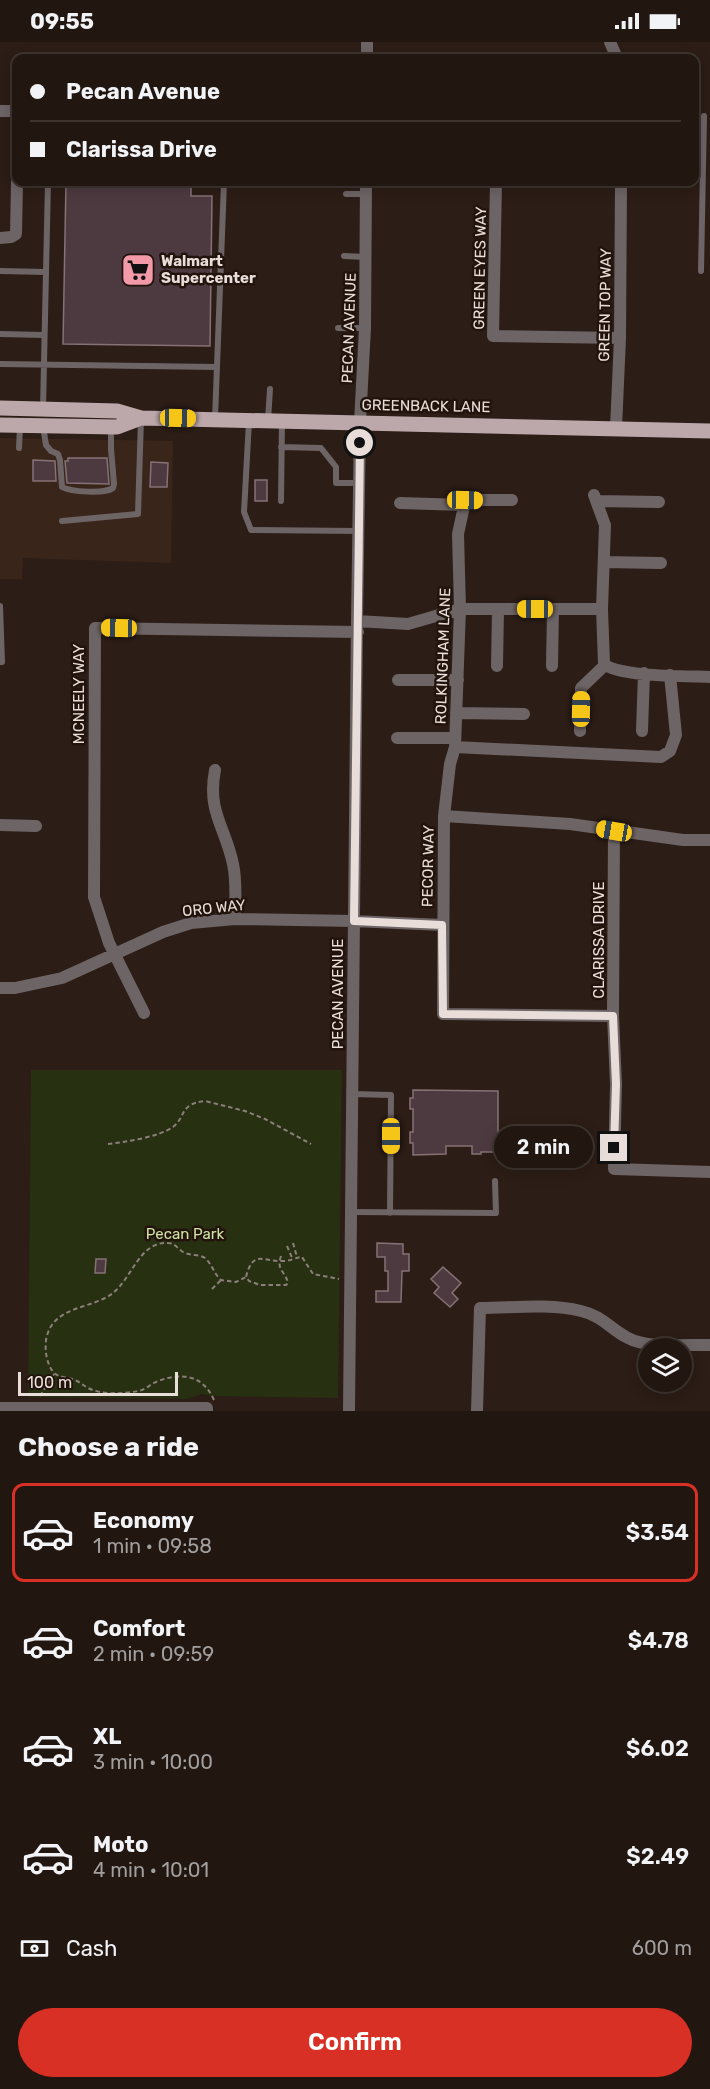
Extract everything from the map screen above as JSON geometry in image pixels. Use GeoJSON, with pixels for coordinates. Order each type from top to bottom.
{"type":"FeatureCollection","features":[{"type":"Feature","properties":{"kind":"main road","name":"GREENBACK LANE"},"geometry":{"type":"LineString","coordinates":[[0,408],[111,411],[141,418],[710,430]]}},
{"type":"Feature","properties":{"kind":"main road"},"geometry":{"type":"LineString","coordinates":[[10,425],[18,418],[36,415],[43,409]]}},
{"type":"Feature","properties":{"kind":"main road"},"geometry":{"type":"LineString","coordinates":[[42,426],[55,418],[80,417],[87,410]]}},
{"type":"Feature","properties":{"kind":"main road","name":"GREENBACK LANE"},"geometry":{"type":"LineString","coordinates":[[10,425],[117,427],[141,418]]}},
{"type":"Feature","properties":{"kind":"street"},"geometry":{"type":"LineString","coordinates":[[0,238],[16,234],[16,186]]}},
{"type":"Feature","properties":{"kind":"street","name":"GREEN EYES WAY"},"geometry":{"type":"LineString","coordinates":[[496,186],[493,336],[620,338]]}},
{"type":"Feature","properties":{"kind":"street","name":"GREEN TOP WAY"},"geometry":{"type":"LineString","coordinates":[[616,428],[620,338],[621,186]]}},
{"type":"Feature","properties":{"kind":"street","name":"PECAN AVENUE"},"geometry":{"type":"LineString","coordinates":[[349,1411],[357,626],[360,422],[365,328],[366,188]]}},
{"type":"Feature","properties":{"kind":"street"},"geometry":{"type":"LineString","coordinates":[[659,502],[595,498],[605,525],[603,659],[605,665],[615,670],[710,676]]}},
{"type":"Feature","properties":{"kind":"street","name":"ROLKINGHAM LANE"},"geometry":{"type":"LineString","coordinates":[[444,816],[450,764],[455,743],[460,609],[458,534],[465,500]]}},
{"type":"Feature","properties":{"kind":"street"},"geometry":{"type":"LineString","coordinates":[[400,503],[512,500]]}},
{"type":"Feature","properties":{"kind":"street"},"geometry":{"type":"LineString","coordinates":[[604,562],[661,563]]}},
{"type":"Feature","properties":{"kind":"street"},"geometry":{"type":"LineString","coordinates":[[357,626],[408,624],[460,609],[602,609]]}},
{"type":"Feature","properties":{"kind":"street"},"geometry":{"type":"LineString","coordinates":[[497,666],[498,609]]}},
{"type":"Feature","properties":{"kind":"street"},"geometry":{"type":"LineString","coordinates":[[552,666],[553,609]]}},
{"type":"Feature","properties":{"kind":"street","name":"MCNEELY WAY"},"geometry":{"type":"LineString","coordinates":[[144,1013],[109,943],[95,904],[93,889],[95,628],[357,626]]}},
{"type":"Feature","properties":{"kind":"street"},"geometry":{"type":"LineString","coordinates":[[580,731],[581,688],[605,665]]}},
{"type":"Feature","properties":{"kind":"street"},"geometry":{"type":"LineString","coordinates":[[642,731],[644,673]]}},
{"type":"Feature","properties":{"kind":"street"},"geometry":{"type":"LineString","coordinates":[[397,738],[661,757],[670,751],[676,735],[670,675]]}},
{"type":"Feature","properties":{"kind":"street"},"geometry":{"type":"LineString","coordinates":[[398,680],[458,680]]}},
{"type":"Feature","properties":{"kind":"street"},"geometry":{"type":"LineString","coordinates":[[456,713],[524,714]]}},
{"type":"Feature","properties":{"kind":"street"},"geometry":{"type":"LineString","coordinates":[[215,770],[213,798],[217,820],[233,863],[235,919]]}},
{"type":"Feature","properties":{"kind":"street","name":"PECOR WAY"},"geometry":{"type":"LineString","coordinates":[[613,1016],[443,1014],[444,816],[570,824],[683,840],[710,840]]}},
{"type":"Feature","properties":{"kind":"street"},"geometry":{"type":"LineString","coordinates":[[0,825],[36,826]]}},
{"type":"Feature","properties":{"kind":"street","name":"CLARISSA DRIVE"},"geometry":{"type":"LineString","coordinates":[[614,831],[613,1016],[616,1084],[614,1169],[710,1172]]}},
{"type":"Feature","properties":{"kind":"street","name":"ORO WAY"},"geometry":{"type":"LineString","coordinates":[[0,988],[51,982],[174,928],[191,923],[235,919],[442,925]]}},
{"type":"Feature","properties":{"kind":"street"},"geometry":{"type":"LineString","coordinates":[[477,1411],[480,1308],[544,1307],[580,1311],[606,1321],[634,1341],[710,1345]]}},
{"type":"Feature","properties":{"kind":"street"},"geometry":{"type":"LineString","coordinates":[[0,1408],[207,1410]]}},
{"type":"Feature","properties":{"kind":"lane"},"geometry":{"type":"LineString","coordinates":[[701,271],[704,116]]}},
{"type":"Feature","properties":{"kind":"lane"},"geometry":{"type":"LineString","coordinates":[[43,409],[48,186]]}},
{"type":"Feature","properties":{"kind":"lane"},"geometry":{"type":"LineString","coordinates":[[215,419],[224,186]]}},
{"type":"Feature","properties":{"kind":"lane"},"geometry":{"type":"LineString","coordinates":[[346,194],[366,188]]}},
{"type":"Feature","properties":{"kind":"lane"},"geometry":{"type":"LineString","coordinates":[[344,256],[366,257]]}},
{"type":"Feature","properties":{"kind":"lane"},"geometry":{"type":"LineString","coordinates":[[0,271],[46,272]]}},
{"type":"Feature","properties":{"kind":"lane"},"geometry":{"type":"LineString","coordinates":[[339,328],[365,328]]}},
{"type":"Feature","properties":{"kind":"lane"},"geometry":{"type":"LineString","coordinates":[[0,334],[44,335]]}},
{"type":"Feature","properties":{"kind":"lane"},"geometry":{"type":"LineString","coordinates":[[0,364],[216,367]]}},
{"type":"Feature","properties":{"kind":"lane"},"geometry":{"type":"LineString","coordinates":[[270,389],[282,447],[281,501]]}},
{"type":"Feature","properties":{"kind":"lane"},"geometry":{"type":"LineString","coordinates":[[42,426],[46,445],[57,454],[60,460],[62,487],[68,490],[105,492],[113,488],[114,484],[111,411]]}},
{"type":"Feature","properties":{"kind":"lane"},"geometry":{"type":"LineString","coordinates":[[62,521],[138,514],[141,418]]}},
{"type":"Feature","properties":{"kind":"lane"},"geometry":{"type":"LineString","coordinates":[[249,420],[244,512],[251,530],[359,531]]}},
{"type":"Feature","properties":{"kind":"lane"},"geometry":{"type":"LineString","coordinates":[[10,425],[19,448]]}},
{"type":"Feature","properties":{"kind":"lane"},"geometry":{"type":"LineString","coordinates":[[282,447],[321,448],[336,467],[336,483],[360,483]]}},
{"type":"Feature","properties":{"kind":"lane"},"geometry":{"type":"LineString","coordinates":[[0,606],[2,662],[0,662]]}},
{"type":"Feature","properties":{"kind":"lane"},"geometry":{"type":"LineString","coordinates":[[352,1094],[391,1095],[390,1213]]}},
{"type":"Feature","properties":{"kind":"lane"},"geometry":{"type":"LineString","coordinates":[[351,1212],[495,1213],[495,1181]]}},
{"type":"Feature","properties":{"kind":"path"},"geometry":{"type":"LineString","coordinates":[[108,1144],[166,1131],[175,1126],[184,1110],[205,1101],[245,1111],[265,1119],[311,1144]]}},
{"type":"Feature","properties":{"kind":"path"},"geometry":{"type":"LineString","coordinates":[[207,1410],[215,1399],[193,1377],[171,1377],[136,1392],[101,1392],[71,1378],[59,1377],[54,1374],[46,1355],[48,1331],[65,1314],[114,1292],[131,1272],[139,1258],[154,1245],[167,1243],[191,1255],[202,1256],[220,1280],[236,1282],[246,1276],[249,1264],[254,1260],[267,1258],[279,1261],[303,1257],[313,1274],[351,1282]]}},
{"type":"Feature","properties":{"kind":"path"},"geometry":{"type":"LineString","coordinates":[[293,1243],[297,1257]]}},
{"type":"Feature","properties":{"kind":"path"},"geometry":{"type":"LineString","coordinates":[[287,1246],[292,1260]]}},
{"type":"Feature","properties":{"kind":"path"},"geometry":{"type":"LineString","coordinates":[[246,1276],[253,1284],[286,1285],[287,1278],[279,1268],[281,1256]]}},
{"type":"Feature","properties":{"kind":"path"},"geometry":{"type":"LineString","coordinates":[[212,1289],[220,1280]]}},
{"type":"Feature","properties":{"kind":"path"},"geometry":{"type":"LineString","coordinates":[[38,1408],[40,1397],[54,1374]]}},
{"type":"Feature","properties":{"kind":"shaded area"},"geometry":{"type":"Polygon","coordinates":[[[0,438],[173,441],[171,563],[23,558],[22,579],[0,579],[0,438]]]}},
{"type":"Feature","properties":{"kind":"green space","name":"Pecan Park"},"geometry":{"type":"Polygon","coordinates":[[[31,1070],[342,1070],[338,1398],[202,1394],[187,1399],[28,1397],[31,1070]]]}},
{"type":"Feature","properties":{"kind":"building","name":"Walmart Supercenter"},"geometry":{"type":"Polygon","coordinates":[[[66,186],[191,186],[191,196],[212,196],[210,346],[63,344],[66,186]]]}},
{"type":"Feature","properties":{"kind":"building"},"geometry":{"type":"Polygon","coordinates":[[[68,458],[107,458],[109,484],[67,483],[65,461],[68,461],[68,458]]]}},
{"type":"Feature","properties":{"kind":"building"},"geometry":{"type":"Polygon","coordinates":[[[33,460],[55,461],[56,481],[33,481],[33,460]]]}},
{"type":"Feature","properties":{"kind":"building"},"geometry":{"type":"Polygon","coordinates":[[[151,462],[168,463],[167,487],[150,487],[151,462]]]}},
{"type":"Feature","properties":{"kind":"building"},"geometry":{"type":"Polygon","coordinates":[[[255,480],[267,480],[267,501],[255,501],[255,480]]]}},
{"type":"Feature","properties":{"kind":"building"},"geometry":{"type":"Polygon","coordinates":[[[413,1090],[498,1091],[498,1152],[472,1154],[472,1146],[446,1146],[446,1154],[413,1155],[410,1132],[413,1132],[413,1109],[410,1109],[410,1098],[413,1098],[413,1090]]]}},
{"type":"Feature","properties":{"kind":"building"},"geometry":{"type":"Polygon","coordinates":[[[377,1243],[403,1244],[403,1254],[409,1254],[409,1271],[402,1271],[401,1302],[376,1302],[376,1291],[388,1291],[385,1257],[377,1257],[377,1243]]]}},
{"type":"Feature","properties":{"kind":"building"},"geometry":{"type":"Polygon","coordinates":[[[96,1259],[106,1259],[105,1273],[95,1273],[96,1259]]]}},
{"type":"Feature","properties":{"kind":"building"},"geometry":{"type":"Polygon","coordinates":[[[443,1267],[461,1283],[452,1293],[458,1299],[450,1307],[434,1293],[439,1287],[431,1279],[443,1267]]]}},
{"type":"Feature","properties":{"kind":"place","name":"Walmart Supercenter"},"geometry":{"type":"Point","coordinates":[138,270]}},
{"type":"Feature","properties":{"kind":"route"},"geometry":{"type":"LineString","coordinates":[[360,443],[354,921],[442,925],[443,1014],[613,1016],[616,1084],[614,1148]]}}]}
